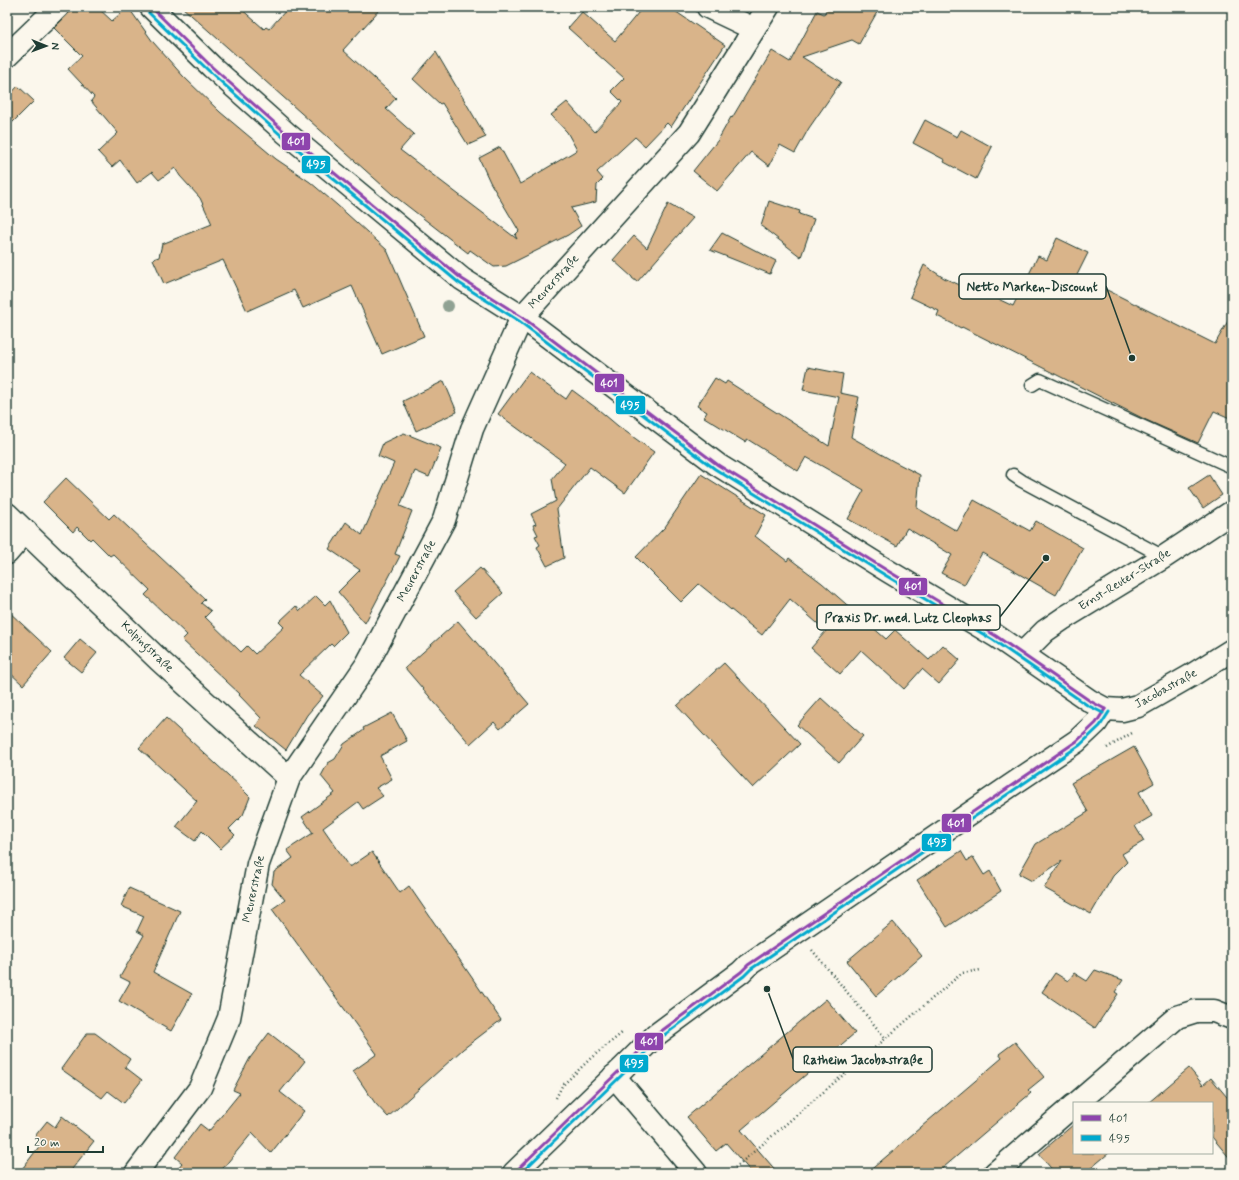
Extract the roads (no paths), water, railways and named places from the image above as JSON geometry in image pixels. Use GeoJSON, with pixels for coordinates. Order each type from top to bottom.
{"type":"FeatureCollection","features":[{"type":"Feature","properties":{"kind":"street"},"geometry":{"type":"LineString","coordinates":[[7,56],[58,7]]}},
{"type":"Feature","properties":{"kind":"street"},"geometry":{"type":"LineString","coordinates":[[151,7],[212,67],[286,133],[462,279],[522,317],[718,465],[888,571],[996,636],[1090,701],[1105,709],[1096,722],[1077,741],[748,965],[741,972],[656,1035],[514,1173]]}},
{"type":"Feature","properties":{"kind":"street"},"geometry":{"type":"LineString","coordinates":[[708,7],[754,29]]}},
{"type":"Feature","properties":{"kind":"street","name":"Meurerstraße"},"geometry":{"type":"LineString","coordinates":[[136,1173],[200,1088],[229,1018],[258,864],[289,778],[367,664],[444,520],[472,429],[522,317],[689,134],[768,7]]}},
{"type":"Feature","properties":{"kind":"street","name":"Ernst-Reuter-Straße"},"geometry":{"type":"LineString","coordinates":[[1022,654],[1045,631],[1064,618],[1164,557],[1232,512]]}},
{"type":"Feature","properties":{"kind":"street","name":"Kolpingstraße"},"geometry":{"type":"LineString","coordinates":[[7,514],[159,660],[289,778]]}},
{"type":"Feature","properties":{"kind":"street"},"geometry":{"type":"LineString","coordinates":[[7,553],[26,531]]}},
{"type":"Feature","properties":{"kind":"street","name":"Jacobastraße"},"geometry":{"type":"LineString","coordinates":[[1105,709],[1122,710],[1138,706],[1232,650]]}},
{"type":"Feature","properties":{"kind":"street"},"geometry":{"type":"LineString","coordinates":[[1078,1102],[1177,1017],[1196,1011],[1214,1011],[1232,1018]]}},
{"type":"Feature","properties":{"kind":"street"},"geometry":{"type":"LineString","coordinates":[[614,1076],[696,1173]]}},
{"type":"Feature","properties":{"kind":"street"},"geometry":{"type":"LineString","coordinates":[[1008,1169],[1073,1106]]}},
{"type":"Feature","properties":{"kind":"lane"},"geometry":{"type":"LineString","coordinates":[[1032,385],[1040,380],[1232,467]]}},
{"type":"Feature","properties":{"kind":"lane"},"geometry":{"type":"LineString","coordinates":[[1013,475],[1164,557]]}},
{"type":"Feature","properties":{"kind":"place","name":"Netto Marken-Discount"},"geometry":{"type":"Point","coordinates":[1132,358]}},
{"type":"Feature","properties":{"kind":"place","name":"Praxis Dr. med. Lutz Cleophas"},"geometry":{"type":"Point","coordinates":[1046,558]}},
{"type":"Feature","properties":{"kind":"place","name":"Ratheim Jacobastraße"},"geometry":{"type":"Point","coordinates":[767,989]}}]}
